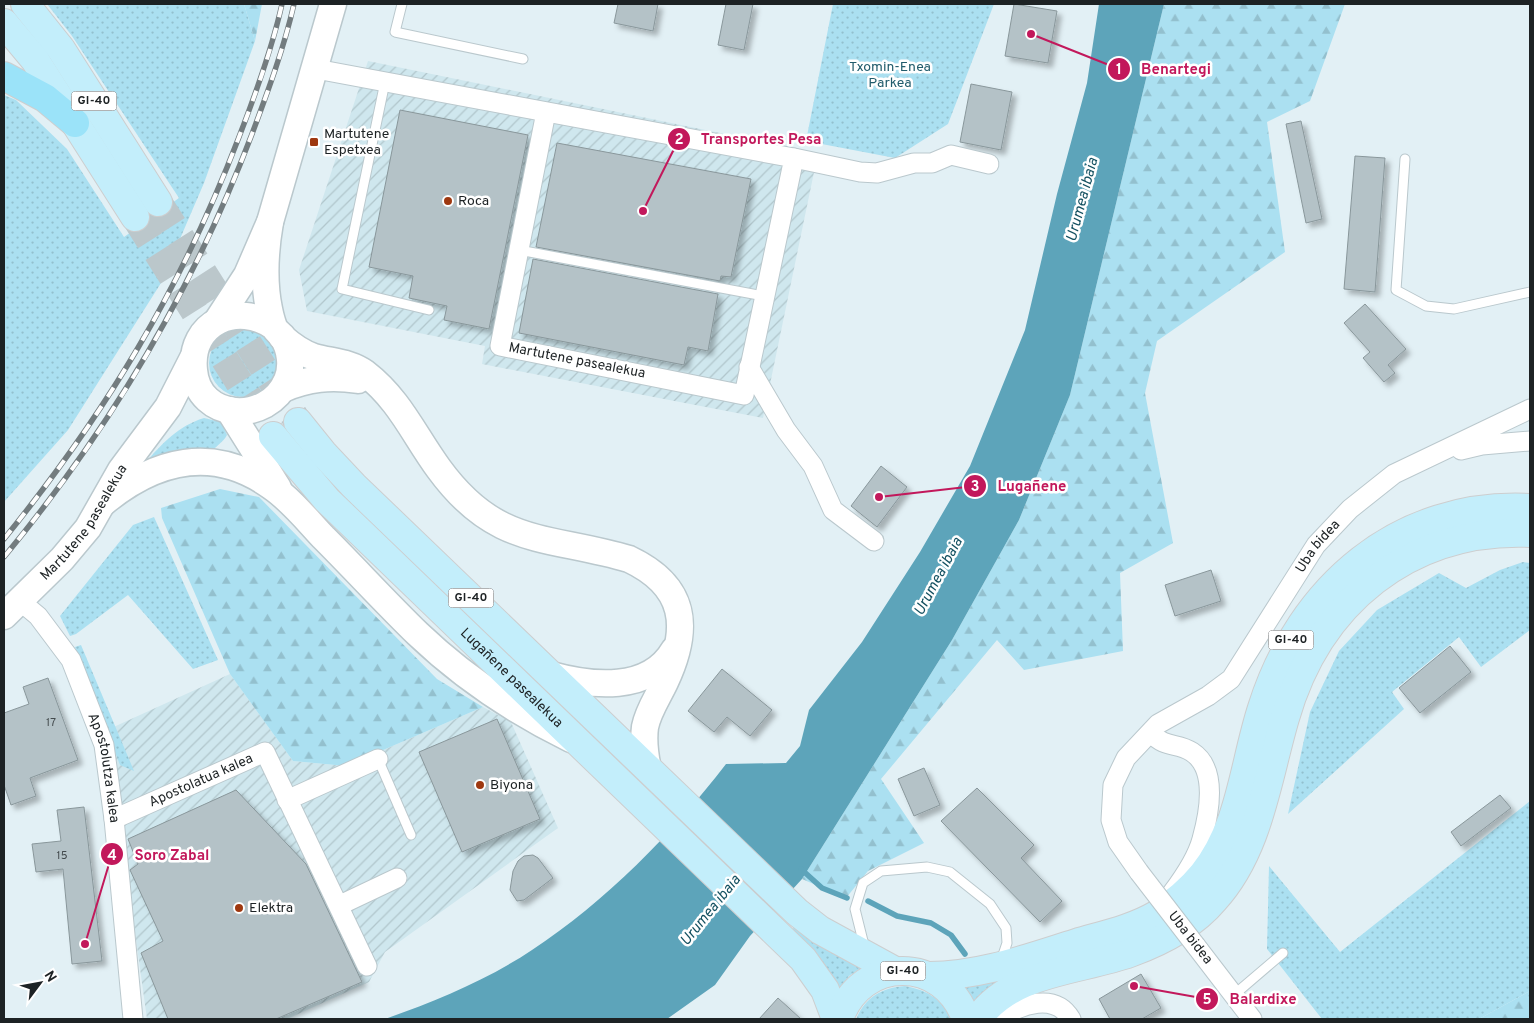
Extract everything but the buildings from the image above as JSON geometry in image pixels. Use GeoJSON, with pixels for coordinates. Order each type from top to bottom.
{"type":"FeatureCollection","features":[{"type":"Feature","properties":{"kind":"highway"},"geometry":{"type":"LineString","coordinates":[[4,76],[45,98],[75,123]]}},
{"type":"Feature","properties":{"kind":"main road","name":"GI-40"},"geometry":{"type":"LineString","coordinates":[[24,4],[61,49],[158,202]]}},
{"type":"Feature","properties":{"kind":"main road","name":"Martutene pasealekua"},"geometry":{"type":"LineString","coordinates":[[12,608],[75,544],[103,503],[134,451],[158,423],[178,392],[201,337],[217,321],[247,275],[270,222],[316,69],[333,4]]}},
{"type":"Feature","properties":{"kind":"main road","name":"GI-40"},"geometry":{"type":"LineString","coordinates":[[4,23],[35,60],[135,217]]}},
{"type":"Feature","properties":{"kind":"main road","name":"Martutene pasealekua"},"geometry":{"type":"LineString","coordinates":[[158,423],[187,410],[223,408],[244,412],[259,409],[273,401],[283,389],[289,377],[290,363],[288,350],[278,332],[265,274],[270,222]]}},
{"type":"Feature","properties":{"kind":"main road"},"geometry":{"type":"LineString","coordinates":[[217,321],[228,317],[246,315],[264,320],[308,354],[355,367],[374,382],[399,407],[451,485],[483,516],[501,526],[535,538],[629,559],[654,574],[672,592],[677,603],[681,628],[673,664],[649,712],[645,726],[644,740],[648,769]]}},
{"type":"Feature","properties":{"kind":"main road"},"geometry":{"type":"LineString","coordinates":[[193,358],[194,372],[198,385],[206,397],[223,408],[286,499]]}},
{"type":"Feature","properties":{"kind":"main road"},"geometry":{"type":"LineString","coordinates":[[283,389],[303,381],[324,377],[374,382]]}},
{"type":"Feature","properties":{"kind":"main road","name":"Lugañene pasealekua"},"geometry":{"type":"LineString","coordinates":[[298,422],[323,453],[354,486],[797,912],[820,930],[867,956]]}},
{"type":"Feature","properties":{"kind":"main road","name":"Lugañene pasealekua"},"geometry":{"type":"LineString","coordinates":[[273,436],[327,500],[777,933],[815,974],[825,990],[838,1019]]}},
{"type":"Feature","properties":{"kind":"main road"},"geometry":{"type":"LineString","coordinates":[[103,503],[141,476],[157,468],[192,462],[210,462],[243,470],[266,483],[286,499],[419,635],[460,671],[539,724],[578,742]]}},
{"type":"Feature","properties":{"kind":"main road","name":"GI-40"},"geometry":{"type":"LineString","coordinates":[[838,1019],[847,1001],[860,987],[876,976],[895,971],[912,971],[929,976],[953,976],[999,966],[1108,934],[1156,915],[1190,888],[1203,874],[1218,851],[1233,816],[1262,709],[1274,675],[1287,645],[1309,612],[1328,589],[1351,567],[1379,548],[1430,522],[1485,509],[1530,508]]}},
{"type":"Feature","properties":{"kind":"main road","name":"GI-40"},"geometry":{"type":"LineString","coordinates":[[978,1019],[998,998],[1019,986],[1129,954],[1193,920],[1214,900],[1236,870],[1252,835],[1285,717],[1308,659],[1329,626],[1347,605],[1372,582],[1398,564],[1424,550],[1455,540],[1502,532],[1530,533]]}},
{"type":"Feature","properties":{"kind":"main road"},"geometry":{"type":"LineString","coordinates":[[551,675],[593,683],[611,684],[629,681],[653,672],[671,655],[679,641]]}},
{"type":"Feature","properties":{"kind":"main road","name":"GI-40"},"geometry":{"type":"LineString","coordinates":[[867,956],[895,971]]}},
{"type":"Feature","properties":{"kind":"main road","name":"GI-40"},"geometry":{"type":"LineString","coordinates":[[929,976],[952,993],[966,1019]]}},
{"type":"Feature","properties":{"kind":"street"},"geometry":{"type":"LineString","coordinates":[[316,69],[860,172],[877,173],[914,163],[932,164],[951,155],[989,164]]}},
{"type":"Feature","properties":{"kind":"street","name":"Martutene pasealekua"},"geometry":{"type":"LineString","coordinates":[[546,112],[500,346],[744,395],[794,158]]}},
{"type":"Feature","properties":{"kind":"street"},"geometry":{"type":"LineString","coordinates":[[750,367],[786,430],[813,466],[833,510],[874,540]]}},
{"type":"Feature","properties":{"kind":"street","name":"Uba bidea"},"geometry":{"type":"LineString","coordinates":[[1252,1019],[1235,994],[1139,872],[1118,842],[1111,820],[1113,784],[1126,758],[1158,724],[1169,716],[1208,696],[1231,679],[1316,545],[1350,509],[1394,474],[1530,409]]}},
{"type":"Feature","properties":{"kind":"street"},"geometry":{"type":"LineString","coordinates":[[1483,430],[1530,423]]}},
{"type":"Feature","properties":{"kind":"street"},"geometry":{"type":"LineString","coordinates":[[1426,459],[1482,445],[1530,441]]}},
{"type":"Feature","properties":{"kind":"street","name":"Apostolutza kalea"},"geometry":{"type":"LineString","coordinates":[[12,608],[38,616],[71,660],[104,745],[114,819],[133,1019]]}},
{"type":"Feature","properties":{"kind":"street","name":"Uba bidea"},"geometry":{"type":"LineString","coordinates":[[1151,733],[1160,743],[1192,752],[1204,765],[1210,784],[1202,840],[1183,879],[1156,915]]}},
{"type":"Feature","properties":{"kind":"street","name":"Apostolatua kalea"},"geometry":{"type":"LineString","coordinates":[[114,819],[265,752],[340,905],[367,966]]}},
{"type":"Feature","properties":{"kind":"street"},"geometry":{"type":"LineString","coordinates":[[288,800],[378,759]]}},
{"type":"Feature","properties":{"kind":"street"},"geometry":{"type":"LineString","coordinates":[[340,905],[397,878]]}},
{"type":"Feature","properties":{"kind":"street"},"geometry":{"type":"LineString","coordinates":[[999,1019],[1020,1007],[1041,1002],[1061,1006],[1071,1019]]}},
{"type":"Feature","properties":{"kind":"lane"},"geometry":{"type":"LineString","coordinates":[[402,4],[395,32],[523,58]]}},
{"type":"Feature","properties":{"kind":"lane"},"geometry":{"type":"LineString","coordinates":[[385,82],[342,289],[429,310]]}},
{"type":"Feature","properties":{"kind":"lane"},"geometry":{"type":"LineString","coordinates":[[1405,159],[1396,290],[1426,306],[1454,309],[1530,292]]}},
{"type":"Feature","properties":{"kind":"lane"},"geometry":{"type":"LineString","coordinates":[[519,250],[764,296]]}},
{"type":"Feature","properties":{"kind":"lane"},"geometry":{"type":"LineString","coordinates":[[378,759],[411,835]]}},
{"type":"Feature","properties":{"kind":"lane"},"geometry":{"type":"LineString","coordinates":[[867,956],[855,909],[863,883],[882,871],[927,867],[950,872],[990,904],[1006,928],[1007,943],[999,966]]}},
{"type":"Feature","properties":{"kind":"lane"},"geometry":{"type":"LineString","coordinates":[[1235,994],[1282,953]]}},
{"type":"Feature","properties":{"kind":"shaded area"},"geometry":{"type":"Polygon","coordinates":[[[368,61],[818,153],[763,418],[482,364],[485,346],[307,311],[299,270],[368,61]]]}},
{"type":"Feature","properties":{"kind":"shaded area"},"geometry":{"type":"Polygon","coordinates":[[[230,674],[293,761],[346,766],[483,707],[511,722],[558,828],[385,952],[369,982],[287,1019],[147,1019],[107,730],[230,674]]]}},
{"type":"Feature","properties":{"kind":"green space"},"geometry":{"type":"Polygon","coordinates":[[[47,4],[244,4],[255,41],[204,183],[161,283],[68,430],[4,502],[4,95],[16,100],[67,149],[124,237],[179,198],[72,36],[47,4]]]}},
{"type":"Feature","properties":{"kind":"green space"},"geometry":{"type":"Polygon","coordinates":[[[244,4],[262,4],[255,41],[244,4]]]}},
{"type":"Feature","properties":{"kind":"green space","name":"Txomin-Enea Parkea"},"geometry":{"type":"Polygon","coordinates":[[[833,4],[994,4],[948,124],[895,158],[806,141],[833,4]]]}},
{"type":"Feature","properties":{"kind":"green space"},"geometry":{"type":"Polygon","coordinates":[[[1164,4],[1345,4],[1310,101],[1267,122],[1285,252],[1157,341],[1145,393],[1173,543],[1120,573],[1123,651],[1024,670],[997,640],[881,779],[924,843],[868,871],[846,898],[802,879],[952,640],[1019,520],[1070,395],[1164,4]]]}},
{"type":"Feature","properties":{"kind":"green space"},"geometry":{"type":"Polygon","coordinates":[[[243,329],[256,332],[267,339],[274,350],[277,363],[274,376],[267,387],[256,394],[243,397],[230,394],[219,387],[212,376],[209,363],[212,350],[219,339],[230,332],[243,329]]]}},
{"type":"Feature","properties":{"kind":"green space"},"geometry":{"type":"Polygon","coordinates":[[[204,418],[221,422],[227,435],[211,453],[145,463],[179,430],[204,418]]]}},
{"type":"Feature","properties":{"kind":"green space"},"geometry":{"type":"Polygon","coordinates":[[[220,489],[259,497],[437,679],[483,707],[346,766],[293,761],[230,674],[162,518],[161,508],[220,489]]]}},
{"type":"Feature","properties":{"kind":"green space"},"geometry":{"type":"Polygon","coordinates":[[[154,517],[218,660],[193,669],[128,595],[76,634],[70,636],[60,616],[133,525],[154,517]]]}},
{"type":"Feature","properties":{"kind":"green space"},"geometry":{"type":"Polygon","coordinates":[[[1523,562],[1530,563],[1530,630],[1481,667],[1459,637],[1392,692],[1404,709],[1288,814],[1310,712],[1339,651],[1377,610],[1439,573],[1466,588],[1500,570],[1523,562]]]}},
{"type":"Feature","properties":{"kind":"green space"},"geometry":{"type":"Polygon","coordinates":[[[81,645],[134,771],[120,765],[75,647],[81,645]]]}},
{"type":"Feature","properties":{"kind":"green space"},"geometry":{"type":"Polygon","coordinates":[[[1530,801],[1530,991],[1479,1019],[1322,1019],[1267,949],[1269,866],[1340,952],[1530,801]]]}},
{"type":"Feature","properties":{"kind":"green space"},"geometry":{"type":"Polygon","coordinates":[[[798,924],[867,964],[849,976],[835,993],[789,932],[798,924]]]}},
{"type":"Feature","properties":{"kind":"green space"},"geometry":{"type":"Polygon","coordinates":[[[1006,975],[974,1005],[964,986],[1006,975]]]}},
{"type":"Feature","properties":{"kind":"green space"},"geometry":{"type":"Polygon","coordinates":[[[905,986],[920,990],[938,1000],[951,1019],[856,1019],[864,1005],[875,995],[889,989],[905,986]]]}},
{"type":"Feature","properties":{"kind":"green space"},"geometry":{"type":"Polygon","coordinates":[[[1530,991],[1530,1019],[1479,1019],[1530,991]]]}},
{"type":"Feature","properties":{"kind":"water","name":"Urumea ibaia"},"geometry":{"type":"Polygon","coordinates":[[[1099,4],[1164,4],[1070,395],[1019,520],[952,640],[802,879],[750,936],[715,985],[667,1019],[385,1019],[442,997],[497,971],[559,931],[611,888],[661,841],[726,764],[786,763],[800,746],[809,710],[862,642],[920,552],[970,466],[1025,330],[1057,194],[1087,83],[1099,4]]]}},
{"type":"Feature","properties":{"kind":"waterway"},"geometry":{"type":"LineString","coordinates":[[801,869],[822,888],[847,898]]}},
{"type":"Feature","properties":{"kind":"waterway"},"geometry":{"type":"LineString","coordinates":[[868,901],[897,916],[931,923],[951,935],[965,954]]}},
{"type":"Feature","properties":{"kind":"tunnel"},"geometry":{"type":"LineString","coordinates":[[158,202],[298,422]]}},
{"type":"Feature","properties":{"kind":"tunnel"},"geometry":{"type":"LineString","coordinates":[[135,217],[273,436]]}},
{"type":"Feature","properties":{"kind":"railway"},"geometry":{"type":"LineString","coordinates":[[4,539],[41,492],[108,397],[166,298],[192,246],[239,137],[263,71],[282,4]]}},
{"type":"Feature","properties":{"kind":"railway"},"geometry":{"type":"LineString","coordinates":[[4,557],[80,458],[114,408],[176,302],[229,192],[252,134],[281,53],[294,4]]}},
{"type":"Feature","properties":{"kind":"place","name":"Benartegi"},"geometry":{"type":"Point","coordinates":[1031,34]}},
{"type":"Feature","properties":{"kind":"place","name":"Martutene Espetxea"},"geometry":{"type":"Point","coordinates":[314,142]}},
{"type":"Feature","properties":{"kind":"place","name":"Roca"},"geometry":{"type":"Point","coordinates":[448,201]}},
{"type":"Feature","properties":{"kind":"place","name":"Transportes Pesa"},"geometry":{"type":"Point","coordinates":[643,211]}},
{"type":"Feature","properties":{"kind":"place","name":"Lugañene"},"geometry":{"type":"Point","coordinates":[879,497]}},
{"type":"Feature","properties":{"kind":"place","name":"Biyona"},"geometry":{"type":"Point","coordinates":[480,785]}},
{"type":"Feature","properties":{"kind":"place","name":"Elektra"},"geometry":{"type":"Point","coordinates":[239,908]}},
{"type":"Feature","properties":{"kind":"place","name":"Soro Zabal"},"geometry":{"type":"Point","coordinates":[85,944]}},
{"type":"Feature","properties":{"kind":"place","name":"Balardixe"},"geometry":{"type":"Point","coordinates":[1134,986]}}]}
